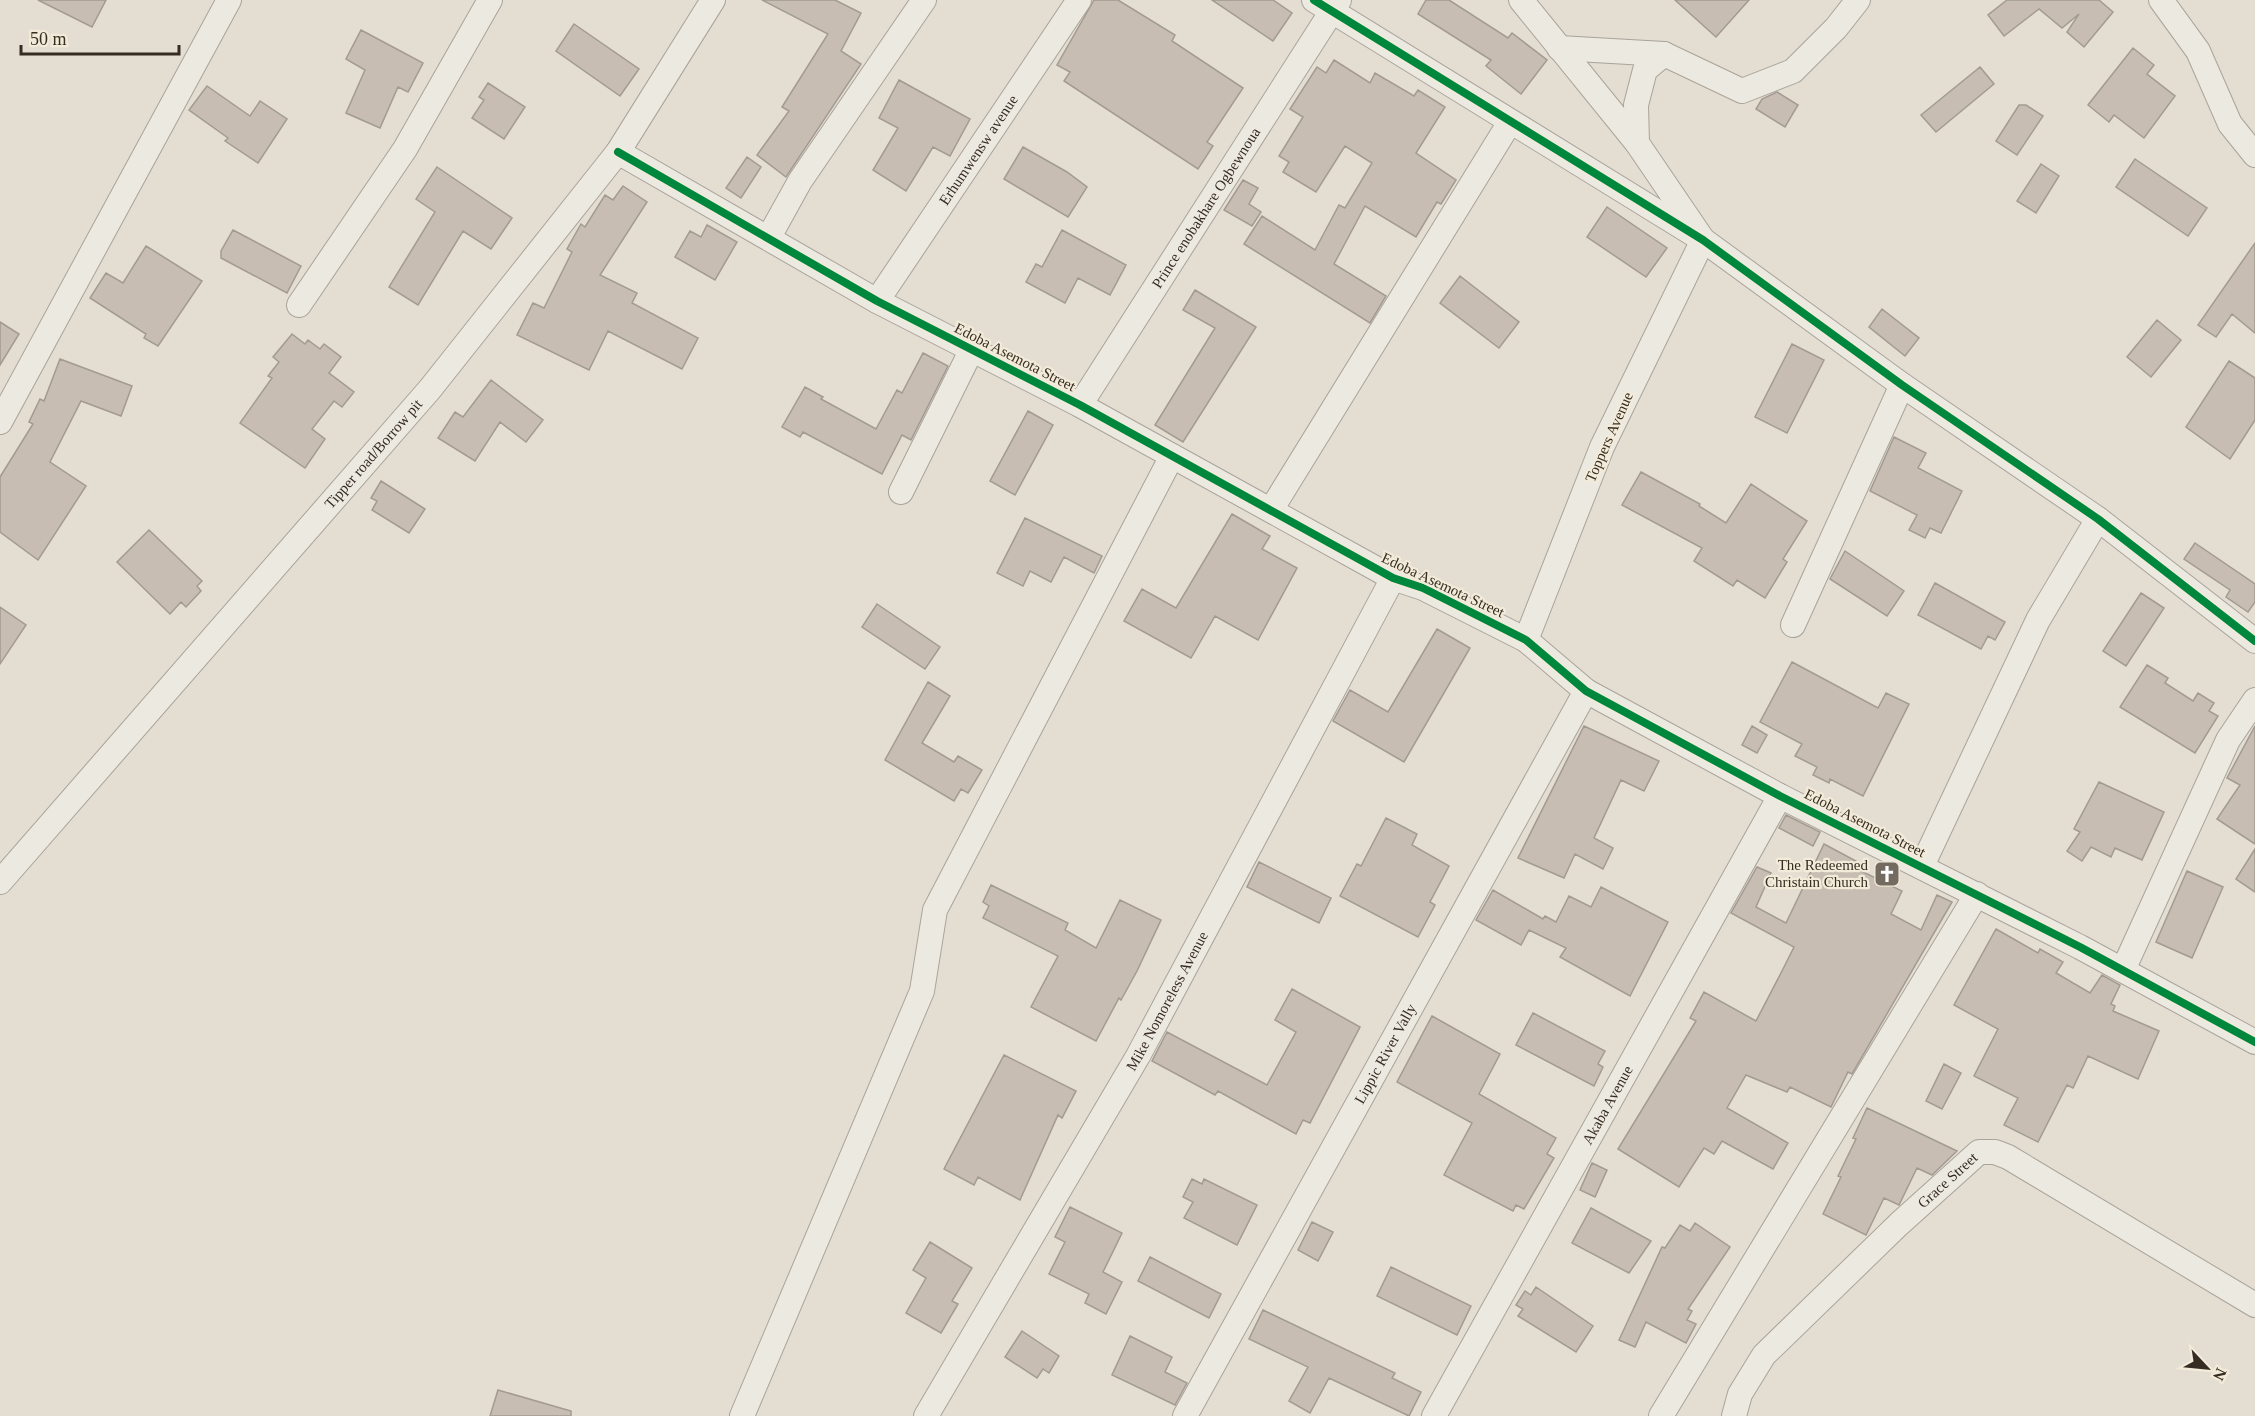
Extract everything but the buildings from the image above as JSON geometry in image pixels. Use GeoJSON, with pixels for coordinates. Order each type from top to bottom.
{"type":"FeatureCollection","features":[{"type":"Feature","properties":{"kind":"street"},"geometry":{"type":"LineString","coordinates":[[0,422],[229,0]]}},
{"type":"Feature","properties":{"kind":"street"},"geometry":{"type":"LineString","coordinates":[[299,305],[405,149],[490,0]]}},
{"type":"Feature","properties":{"kind":"street","name":"Tipper road/Borrow pit"},"geometry":{"type":"LineString","coordinates":[[0,882],[430,389],[618,152],[713,0]]}},
{"type":"Feature","properties":{"kind":"street"},"geometry":{"type":"LineString","coordinates":[[769,237],[800,181],[924,0]]}},
{"type":"Feature","properties":{"kind":"street","name":"Erhumwensw avenue"},"geometry":{"type":"LineString","coordinates":[[877,301],[1079,0]]}},
{"type":"Feature","properties":{"kind":"street"},"geometry":{"type":"LineString","coordinates":[[1521,0],[1637,143],[1703,240]]}},
{"type":"Feature","properties":{"kind":"street"},"geometry":{"type":"LineString","coordinates":[[1558,48],[1664,54],[1742,91],[1793,71],[1836,28],[1858,0]]}},
{"type":"Feature","properties":{"kind":"street"},"geometry":{"type":"LineString","coordinates":[[2161,0],[2198,51],[2230,124],[2255,155]]}},
{"type":"Feature","properties":{"kind":"street"},"geometry":{"type":"LineString","coordinates":[[1328,4],[1510,122],[1703,240],[1902,385],[2098,519],[2255,641]]}},
{"type":"Feature","properties":{"kind":"street","name":"Prince enobakhare Ogbewnoua"},"geometry":{"type":"LineString","coordinates":[[1080,405],[1328,4]]}},
{"type":"Feature","properties":{"kind":"street"},"geometry":{"type":"LineString","coordinates":[[1637,143],[1636,105],[1645,70],[1664,54]]}},
{"type":"Feature","properties":{"kind":"street"},"geometry":{"type":"LineString","coordinates":[[1271,510],[1510,122]]}},
{"type":"Feature","properties":{"kind":"street","name":"Edoba Asemota Street"},"geometry":{"type":"LineString","coordinates":[[618,152],[877,301],[1080,405],[1394,578],[1423,588],[1526,640],[1586,691],[1780,796],[1977,894],[2255,1042]]}},
{"type":"Feature","properties":{"kind":"street","name":"Toppers Avenue"},"geometry":{"type":"LineString","coordinates":[[1526,640],[1602,447],[1703,240]]}},
{"type":"Feature","properties":{"kind":"street"},"geometry":{"type":"LineString","coordinates":[[901,492],[971,351]]}},
{"type":"Feature","properties":{"kind":"street"},"geometry":{"type":"LineString","coordinates":[[1793,625],[1902,385]]}},
{"type":"Feature","properties":{"kind":"street"},"geometry":{"type":"LineString","coordinates":[[742,1416],[922,991],[935,910],[1172,456]]}},
{"type":"Feature","properties":{"kind":"street"},"geometry":{"type":"LineString","coordinates":[[1922,866],[2038,620],[2098,519]]}},
{"type":"Feature","properties":{"kind":"street","name":"Mike Nomoreless Avenue"},"geometry":{"type":"LineString","coordinates":[[926,1416],[1138,1056],[1394,578]]}},
{"type":"Feature","properties":{"kind":"street","name":"Lippic River Vally"},"geometry":{"type":"LineString","coordinates":[[1185,1416],[1586,691]]}},
{"type":"Feature","properties":{"kind":"street"},"geometry":{"type":"LineString","coordinates":[[2123,970],[2223,750],[2255,700]]}},
{"type":"Feature","properties":{"kind":"street","name":"Akaba Avenue"},"geometry":{"type":"LineString","coordinates":[[1434,1416],[1780,796]]}},
{"type":"Feature","properties":{"kind":"street"},"geometry":{"type":"LineString","coordinates":[[1661,1416],[1977,894]]}},
{"type":"Feature","properties":{"kind":"street","name":"Grace Street"},"geometry":{"type":"LineString","coordinates":[[1734,1416],[1740,1394],[1764,1354],[1899,1224],[1979,1152],[1995,1152],[2008,1157],[2255,1305]]}},
{"type":"Feature","properties":{"kind":"cycle path"},"geometry":{"type":"LineString","coordinates":[[1314,0],[1703,240],[1902,385],[2098,519],[2255,641]]}},
{"type":"Feature","properties":{"kind":"cycle path"},"geometry":{"type":"LineString","coordinates":[[618,152],[877,301],[1080,405],[1393,578],[1423,588],[1526,640],[1586,691],[1780,796],[2080,947],[2255,1042]]}},
{"type":"Feature","properties":{"kind":"place","name":"The Redeemed Christain Church"},"geometry":{"type":"Point","coordinates":[1887,874]}}]}
